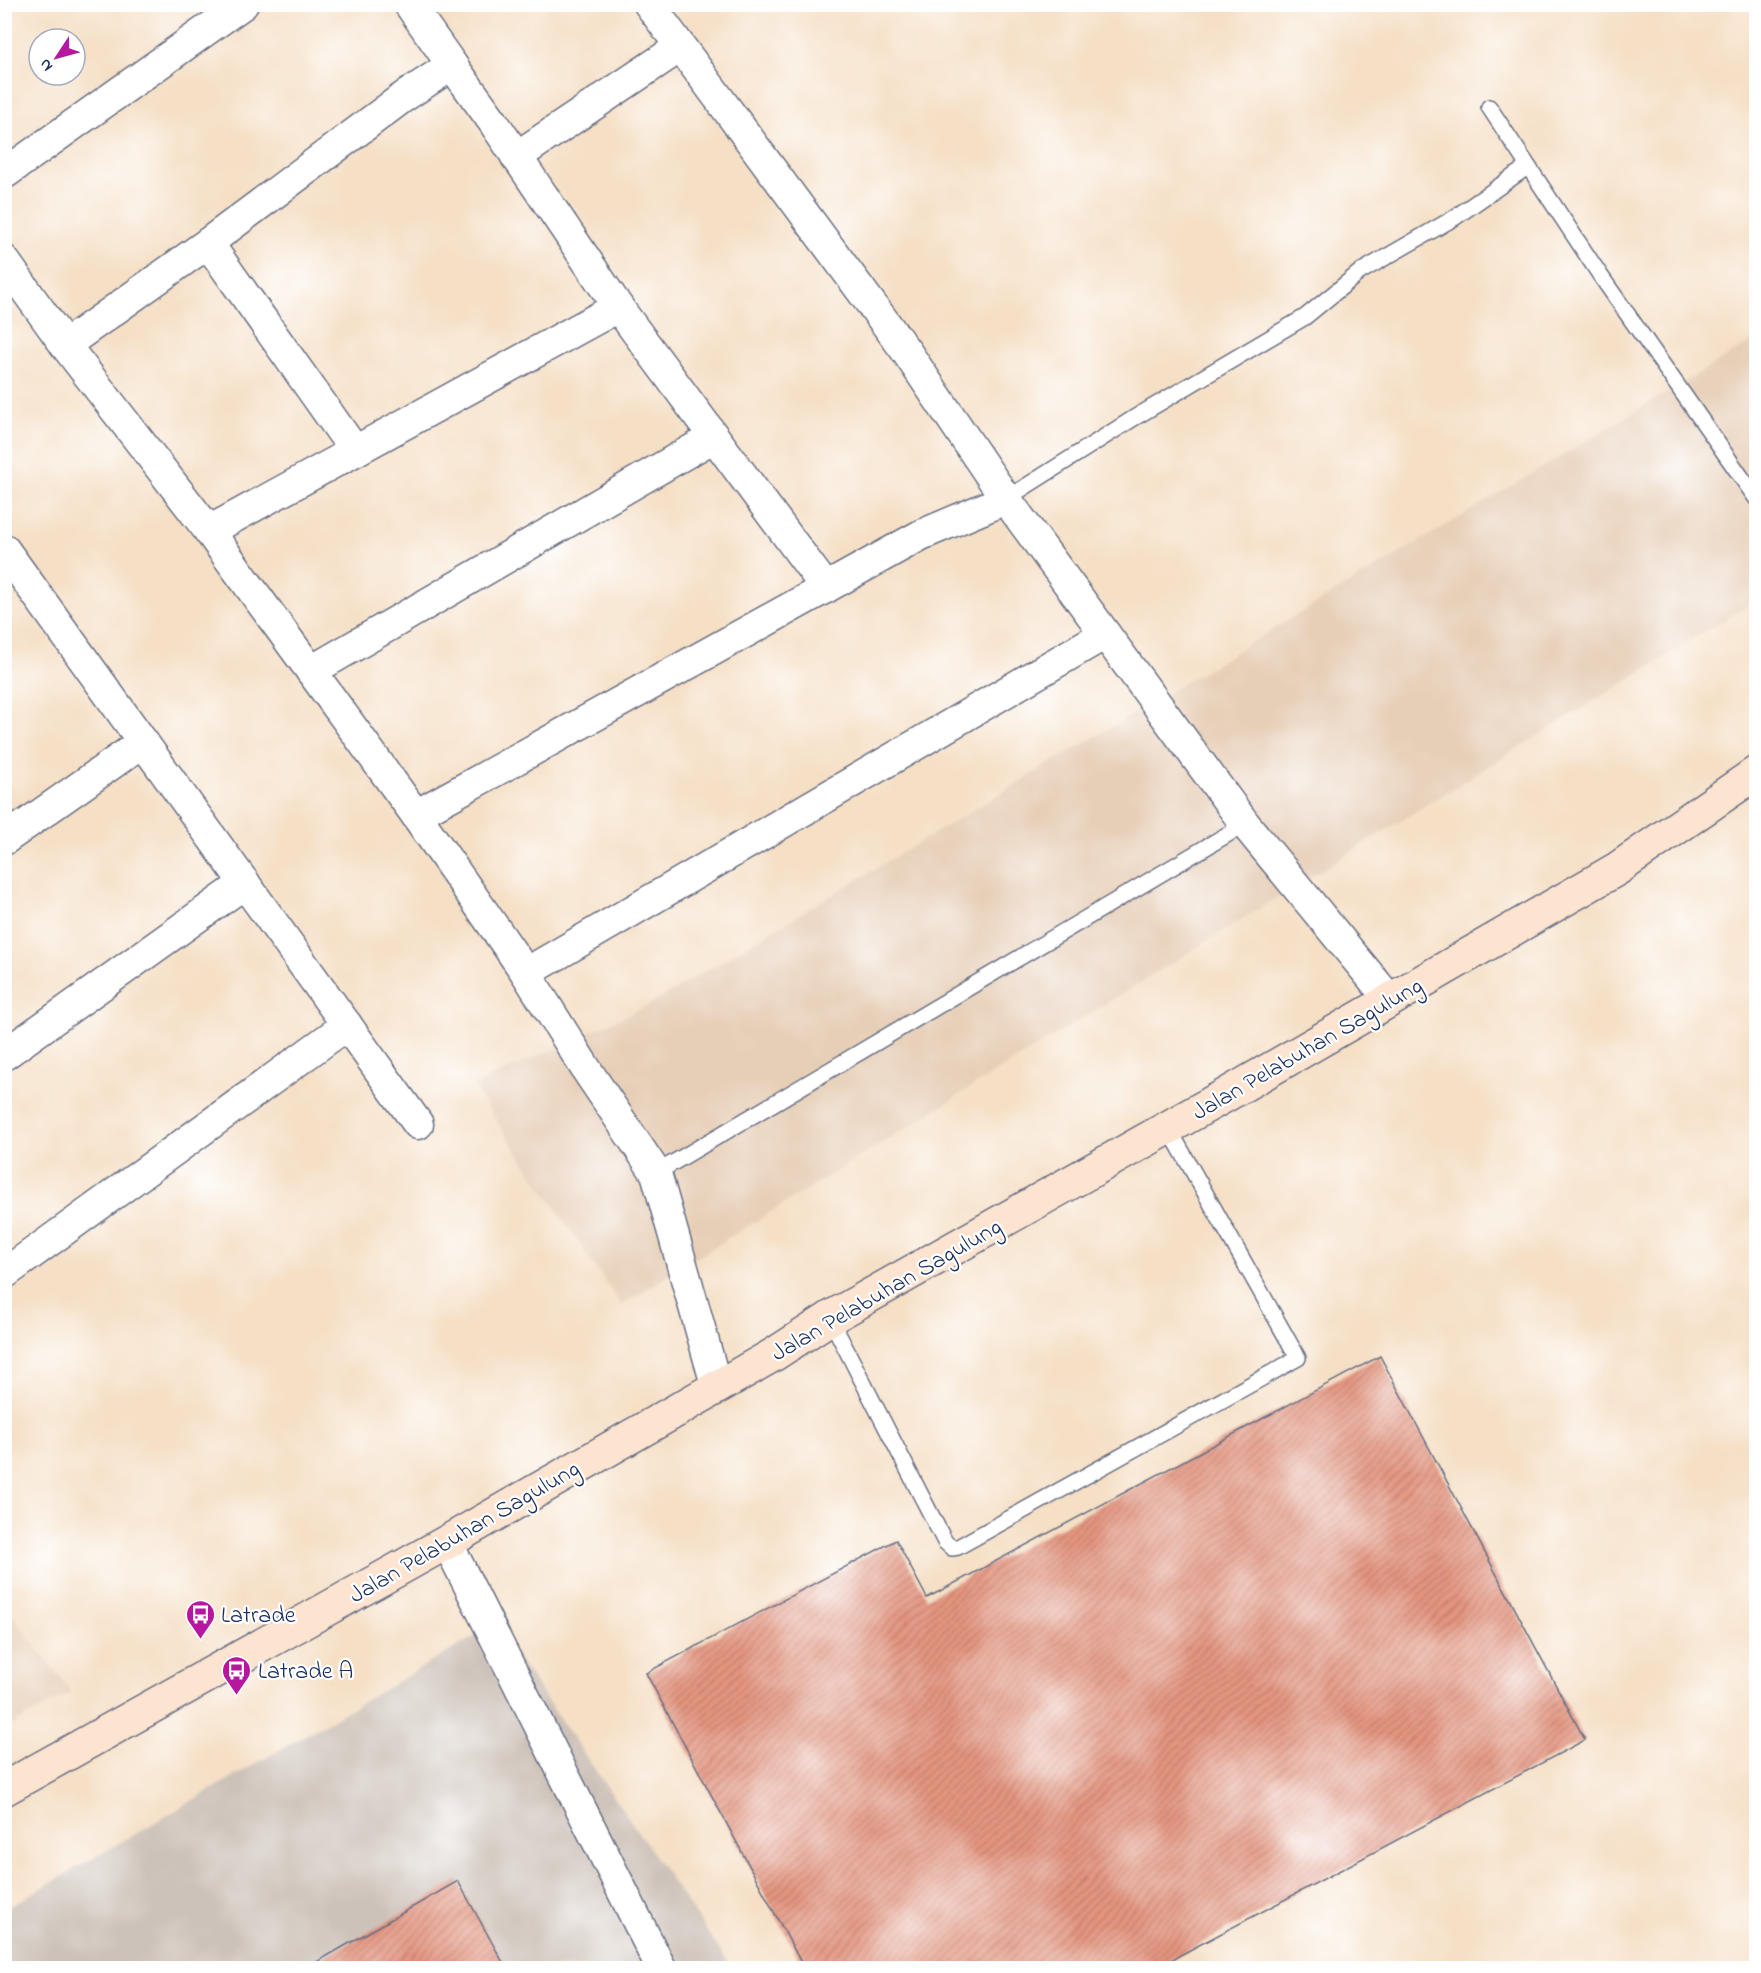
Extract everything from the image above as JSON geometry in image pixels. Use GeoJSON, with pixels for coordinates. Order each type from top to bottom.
{"type":"FeatureCollection","features":[{"type":"Feature","properties":{"kind":"street"},"geometry":{"type":"LineString","coordinates":[[4,174],[243,4]]}},
{"type":"Feature","properties":{"kind":"street"},"geometry":{"type":"LineString","coordinates":[[409,4],[618,307],[826,588]]}},
{"type":"Feature","properties":{"kind":"street"},"geometry":{"type":"LineString","coordinates":[[649,4],[906,351],[1006,500],[1245,824],[1390,1000]]}},
{"type":"Feature","properties":{"kind":"street"},"geometry":{"type":"LineString","coordinates":[[516,156],[680,47]]}},
{"type":"Feature","properties":{"kind":"street"},"geometry":{"type":"LineString","coordinates":[[65,345],[208,243],[379,114],[452,65]]}},
{"type":"Feature","properties":{"kind":"street"},"geometry":{"type":"LineString","coordinates":[[208,243],[355,451]]}},
{"type":"Feature","properties":{"kind":"street"},"geometry":{"type":"LineString","coordinates":[[4,260],[65,345],[209,531],[416,815],[526,973],[586,1069],[656,1173],[717,1388]]}},
{"type":"Feature","properties":{"kind":"street"},"geometry":{"type":"LineString","coordinates":[[209,531],[618,307]]}},
{"type":"Feature","properties":{"kind":"street"},"geometry":{"type":"LineString","coordinates":[[311,671],[714,437]]}},
{"type":"Feature","properties":{"kind":"street"},"geometry":{"type":"LineString","coordinates":[[416,815],[921,536],[1006,500]]}},
{"type":"Feature","properties":{"kind":"street"},"geometry":{"type":"LineString","coordinates":[[9,567],[143,742],[418,1124]]}},
{"type":"Feature","properties":{"kind":"street"},"geometry":{"type":"LineString","coordinates":[[526,973],[1105,634]]}},
{"type":"Feature","properties":{"kind":"street"},"geometry":{"type":"LineString","coordinates":[[4,840],[143,742]]}},
{"type":"Feature","properties":{"kind":"street","name":"Jalan Pelabuhan Sagulung"},"geometry":{"type":"LineString","coordinates":[[6,1784],[447,1542],[717,1388],[830,1318],[1617,869],[1756,773]]}},
{"type":"Feature","properties":{"kind":"street"},"geometry":{"type":"LineString","coordinates":[[4,1055],[245,883]]}},
{"type":"Feature","properties":{"kind":"street"},"geometry":{"type":"LineString","coordinates":[[4,1274],[347,1025]]}},
{"type":"Feature","properties":{"kind":"street"},"geometry":{"type":"LineString","coordinates":[[447,1542],[661,1968]]}},
{"type":"Feature","properties":{"kind":"lane"},"geometry":{"type":"LineString","coordinates":[[1489,107],[1527,167],[1684,398],[1756,498]]}},
{"type":"Feature","properties":{"kind":"lane"},"geometry":{"type":"LineString","coordinates":[[1006,500],[1134,418],[1305,317],[1360,272],[1454,218],[1527,167]]}},
{"type":"Feature","properties":{"kind":"lane"},"geometry":{"type":"LineString","coordinates":[[656,1173],[1245,824]]}},
{"type":"Feature","properties":{"kind":"lane"},"geometry":{"type":"LineString","coordinates":[[830,1318],[945,1542],[952,1548],[958,1547],[1298,1358],[1168,1127]]}},
{"type":"Feature","properties":{"kind":"shaded area"},"geometry":{"type":"Polygon","coordinates":[[[1756,339],[1756,600],[621,1305],[473,1086],[649,1005],[1756,339]]]}},
{"type":"Feature","properties":{"kind":"shaded area"},"geometry":{"type":"Polygon","coordinates":[[[4,1605],[71,1692],[5,1729],[4,1729],[4,1605]]]}},
{"type":"Feature","properties":{"kind":"shaded area"},"geometry":{"type":"Polygon","coordinates":[[[495,1625],[732,1968],[5,1968],[4,1910],[495,1625]]]}},
{"type":"Feature","properties":{"kind":"building"},"geometry":{"type":"Polygon","coordinates":[[[1380,1356],[1585,1740],[1156,1968],[804,1968],[646,1673],[896,1540],[927,1598],[1380,1356]]]}},
{"type":"Feature","properties":{"kind":"building"},"geometry":{"type":"Polygon","coordinates":[[[458,1881],[506,1968],[306,1968],[458,1881]]]}},
{"type":"Feature","properties":{"kind":"place","name":"Latrade"},"geometry":{"type":"Point","coordinates":[200,1640]}},
{"type":"Feature","properties":{"kind":"place","name":"Latrade A"},"geometry":{"type":"Point","coordinates":[237,1696]}}]}
